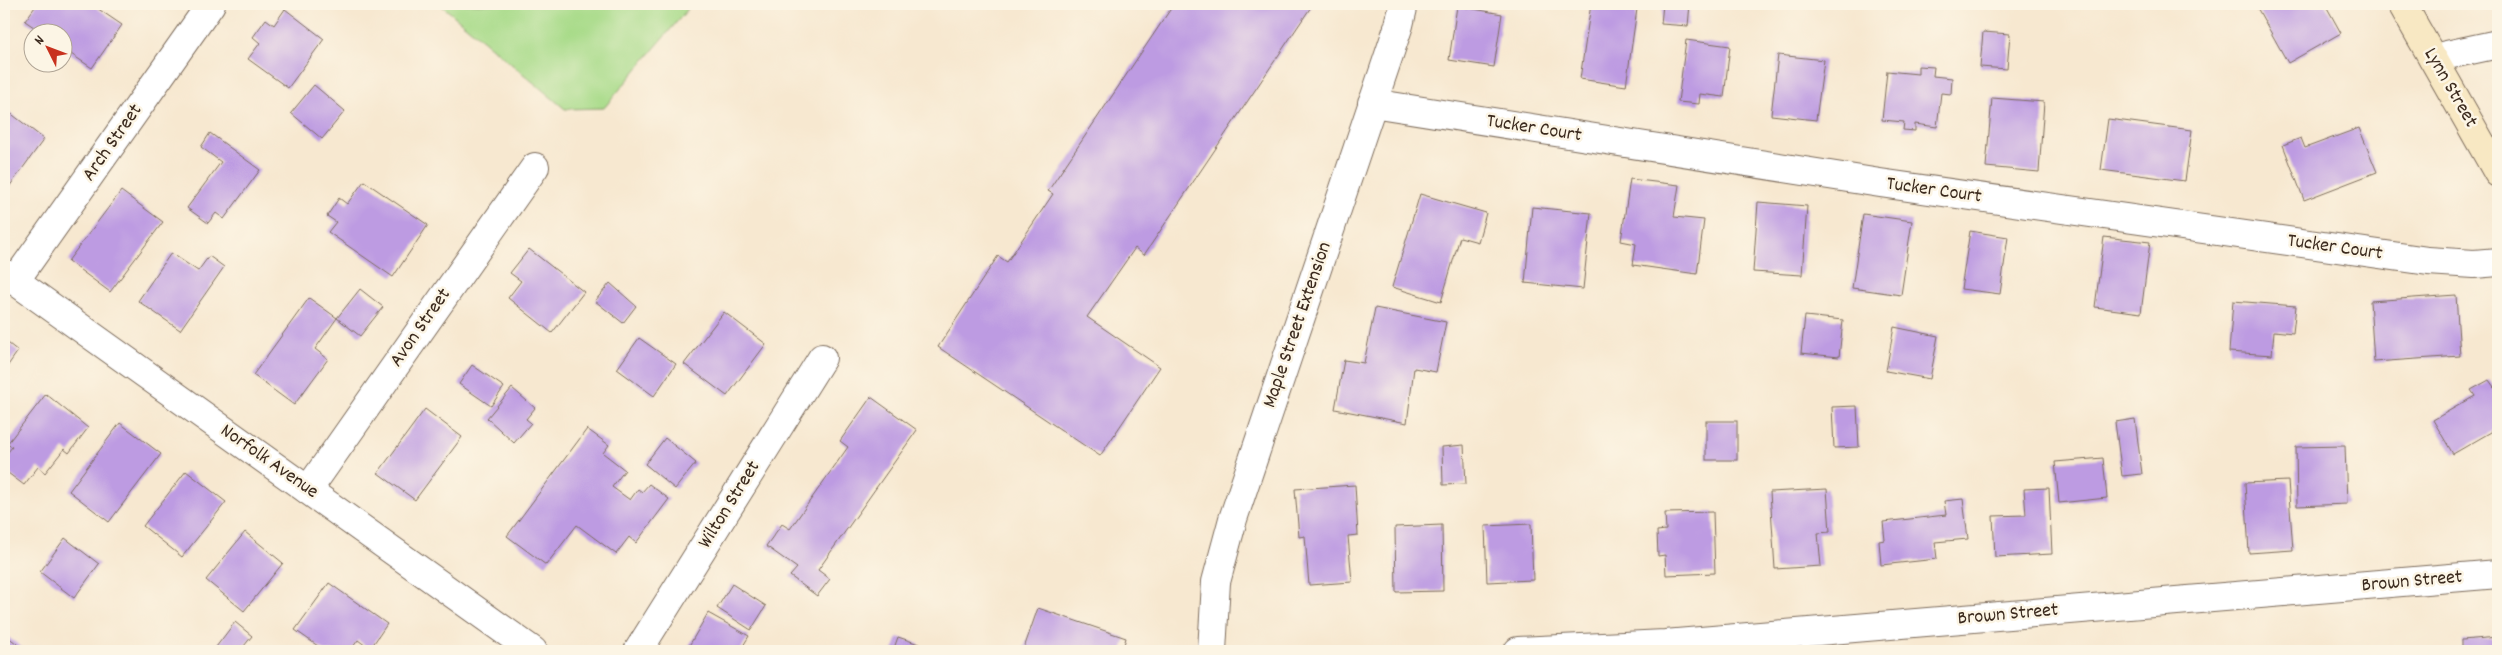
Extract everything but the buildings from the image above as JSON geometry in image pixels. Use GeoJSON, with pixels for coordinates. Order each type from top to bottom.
{"type":"FeatureCollection","features":[{"type":"Feature","properties":{"kind":"main road","name":"Lynn Street"},"geometry":{"type":"LineString","coordinates":[[2402,4],[2498,173]]}},
{"type":"Feature","properties":{"kind":"street","name":"Arch Street"},"geometry":{"type":"LineString","coordinates":[[10,277],[211,4]]}},
{"type":"Feature","properties":{"kind":"street","name":"Maple Street Extension"},"geometry":{"type":"LineString","coordinates":[[1212,651],[1216,582],[1233,518],[1399,25],[1404,4]]}},
{"type":"Feature","properties":{"kind":"street"},"geometry":{"type":"LineString","coordinates":[[2433,58],[2498,44]]}},
{"type":"Feature","properties":{"kind":"street","name":"Tucker Court"},"geometry":{"type":"LineString","coordinates":[[1372,104],[1880,183],[2428,261],[2498,262]]}},
{"type":"Feature","properties":{"kind":"street","name":"Avon Street"},"geometry":{"type":"LineString","coordinates":[[308,490],[535,166]]}},
{"type":"Feature","properties":{"kind":"street","name":"Norfolk Avenue"},"geometry":{"type":"LineString","coordinates":[[10,277],[533,651]]}},
{"type":"Feature","properties":{"kind":"street","name":"Wilton Street"},"geometry":{"type":"LineString","coordinates":[[638,651],[822,358]]}},
{"type":"Feature","properties":{"kind":"street","name":"Brown Street"},"geometry":{"type":"LineString","coordinates":[[1518,651],[1664,644],[2498,574]]}},
{"type":"Feature","properties":{"kind":"green space"},"geometry":{"type":"Polygon","coordinates":[[[440,4],[692,4],[604,108],[565,109],[440,4]]]}}]}
